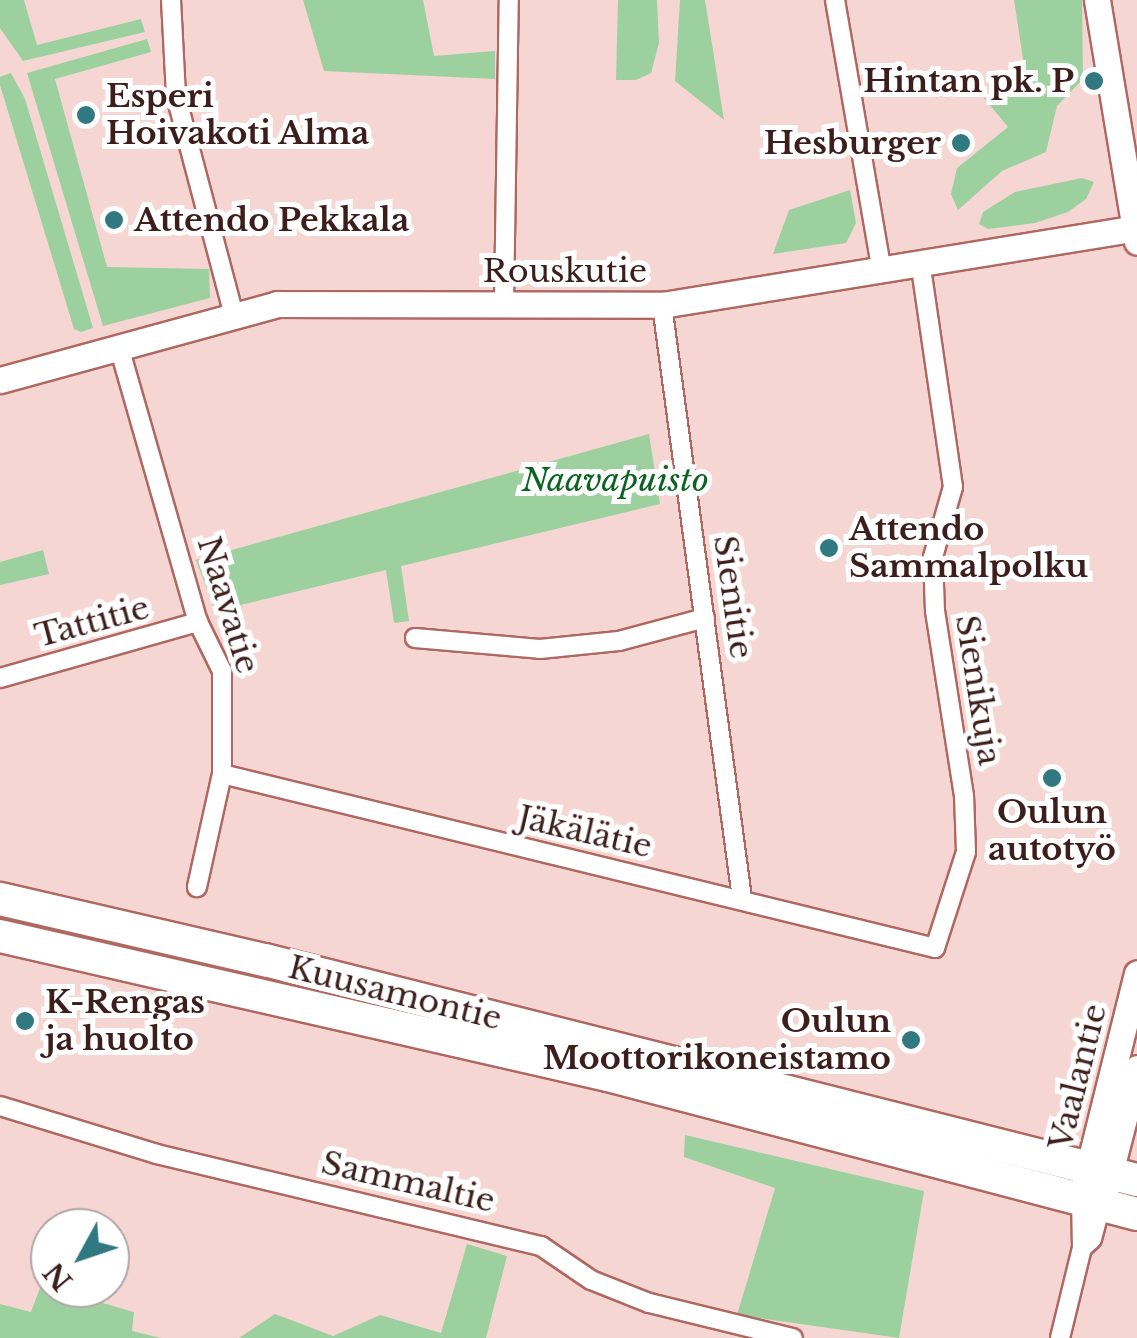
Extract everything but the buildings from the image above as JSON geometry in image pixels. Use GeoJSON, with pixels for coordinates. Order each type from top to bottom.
{"type":"FeatureCollection","features":[{"type":"Feature","properties":{"kind":"highway","name":"Kuusamontie"},"geometry":{"type":"LineString","coordinates":[[0,900],[1104,1183],[1137,1214]]}},
{"type":"Feature","properties":{"kind":"highway","name":"Kuusamontie"},"geometry":{"type":"LineString","coordinates":[[0,936],[1104,1183]]}},
{"type":"Feature","properties":{"kind":"street"},"geometry":{"type":"LineString","coordinates":[[171,0],[176,96],[234,316]]}},
{"type":"Feature","properties":{"kind":"street"},"geometry":{"type":"LineString","coordinates":[[504,303],[509,0]]}},
{"type":"Feature","properties":{"kind":"street"},"geometry":{"type":"LineString","coordinates":[[835,0],[881,267]]}},
{"type":"Feature","properties":{"kind":"street"},"geometry":{"type":"LineString","coordinates":[[1097,0],[1136,235]]}},
{"type":"Feature","properties":{"kind":"street","name":"Rouskutie"},"geometry":{"type":"LineString","coordinates":[[0,380],[234,316],[328,299],[662,304],[920,261],[1136,235]]}},
{"type":"Feature","properties":{"kind":"street","name":"Sienikuja"},"geometry":{"type":"LineString","coordinates":[[920,261],[953,488],[934,557],[934,593],[964,796],[966,852],[935,948]]}},
{"type":"Feature","properties":{"kind":"street","name":"Sienitie"},"geometry":{"type":"LineString","coordinates":[[662,304],[742,898]]}},
{"type":"Feature","properties":{"kind":"street","name":"Naavatie"},"geometry":{"type":"LineString","coordinates":[[118,347],[198,622],[222,671],[222,774],[198,887]]}},
{"type":"Feature","properties":{"kind":"street"},"geometry":{"type":"LineString","coordinates":[[415,638],[540,649],[619,641],[706,618]]}},
{"type":"Feature","properties":{"kind":"street","name":"Tattitie"},"geometry":{"type":"LineString","coordinates":[[0,678],[198,622]]}},
{"type":"Feature","properties":{"kind":"street","name":"Jäkälätie"},"geometry":{"type":"LineString","coordinates":[[222,774],[935,948]]}},
{"type":"Feature","properties":{"kind":"street","name":"Vaalantie"},"geometry":{"type":"LineString","coordinates":[[1104,1183],[1137,973]]}},
{"type":"Feature","properties":{"kind":"street","name":"Vaalantie"},"geometry":{"type":"LineString","coordinates":[[1104,1183],[1137,1068]]}},
{"type":"Feature","properties":{"kind":"street","name":"Sammaltie"},"geometry":{"type":"LineString","coordinates":[[0,1106],[157,1154],[522,1240],[591,1280],[649,1303],[793,1338]]}},
{"type":"Feature","properties":{"kind":"street"},"geometry":{"type":"LineString","coordinates":[[1060,1338],[1082,1248],[1104,1183]]}},
{"type":"Feature","properties":{"kind":"green space"},"geometry":{"type":"Polygon","coordinates":[[[0,0],[24,0],[37,45],[141,19],[145,32],[23,61],[0,28],[0,0]]]}},
{"type":"Feature","properties":{"kind":"green space"},"geometry":{"type":"Polygon","coordinates":[[[303,0],[423,0],[434,56],[495,51],[495,79],[324,71],[303,0]]]}},
{"type":"Feature","properties":{"kind":"green space"},"geometry":{"type":"Polygon","coordinates":[[[618,0],[657,0],[659,43],[651,73],[636,80],[616,80],[618,0]]]}},
{"type":"Feature","properties":{"kind":"green space"},"geometry":{"type":"Polygon","coordinates":[[[680,0],[705,0],[724,120],[675,81],[680,0]]]}},
{"type":"Feature","properties":{"kind":"green space"},"geometry":{"type":"Polygon","coordinates":[[[1014,0],[1082,0],[1083,79],[1057,106],[1046,152],[1002,171],[958,210],[951,194],[957,168],[1008,127],[984,98],[1028,91],[1014,0]]]}},
{"type":"Feature","properties":{"kind":"green space"},"geometry":{"type":"Polygon","coordinates":[[[147,39],[151,52],[55,79],[107,267],[209,269],[210,298],[103,326],[27,73],[147,39]]]}},
{"type":"Feature","properties":{"kind":"green space"},"geometry":{"type":"Polygon","coordinates":[[[11,73],[25,99],[93,328],[81,332],[74,329],[0,85],[0,77],[11,73]]]}},
{"type":"Feature","properties":{"kind":"green space"},"geometry":{"type":"Polygon","coordinates":[[[1082,178],[1094,182],[1086,199],[1068,212],[1035,223],[988,229],[979,224],[983,212],[1015,192],[1082,178]]]}},
{"type":"Feature","properties":{"kind":"green space"},"geometry":{"type":"Polygon","coordinates":[[[850,190],[856,223],[846,243],[773,254],[789,210],[850,190]]]}},
{"type":"Feature","properties":{"kind":"green space","name":"Naavapuisto"},"geometry":{"type":"Polygon","coordinates":[[[649,434],[660,504],[401,566],[409,621],[394,623],[386,570],[215,611],[196,560],[649,434]]]}},
{"type":"Feature","properties":{"kind":"green space"},"geometry":{"type":"Polygon","coordinates":[[[43,550],[49,574],[0,585],[0,562],[43,550]]]}},
{"type":"Feature","properties":{"kind":"green space"},"geometry":{"type":"Polygon","coordinates":[[[685,1135],[924,1191],[899,1338],[737,1315],[775,1188],[684,1157],[685,1135]]]}},
{"type":"Feature","properties":{"kind":"green space"},"geometry":{"type":"Polygon","coordinates":[[[467,1244],[507,1256],[486,1338],[239,1338],[275,1314],[333,1336],[380,1315],[441,1333],[467,1244]]]}},
{"type":"Feature","properties":{"kind":"green space"},"geometry":{"type":"Polygon","coordinates":[[[0,1304],[31,1312],[32,1308],[120,1308],[134,1312],[132,1331],[161,1338],[0,1338],[0,1304]]]}},
{"type":"Feature","properties":{"kind":"place","name":"Hintan pk. P"},"geometry":{"type":"Point","coordinates":[1094,81]}},
{"type":"Feature","properties":{"kind":"place","name":"Esperi Hoivakoti Alma"},"geometry":{"type":"Point","coordinates":[86,115]}},
{"type":"Feature","properties":{"kind":"place","name":"Hesburger"},"geometry":{"type":"Point","coordinates":[961,143]}},
{"type":"Feature","properties":{"kind":"place","name":"Attendo Pekkala"},"geometry":{"type":"Point","coordinates":[114,220]}},
{"type":"Feature","properties":{"kind":"place","name":"Attendo Sammalpolku"},"geometry":{"type":"Point","coordinates":[829,548]}},
{"type":"Feature","properties":{"kind":"place","name":"Oulun autotyö"},"geometry":{"type":"Point","coordinates":[1052,778]}},
{"type":"Feature","properties":{"kind":"place","name":"K-Rengas ja huolto"},"geometry":{"type":"Point","coordinates":[25,1021]}},
{"type":"Feature","properties":{"kind":"place","name":"Oulun Moottorikoneistamo"},"geometry":{"type":"Point","coordinates":[911,1040]}}]}
